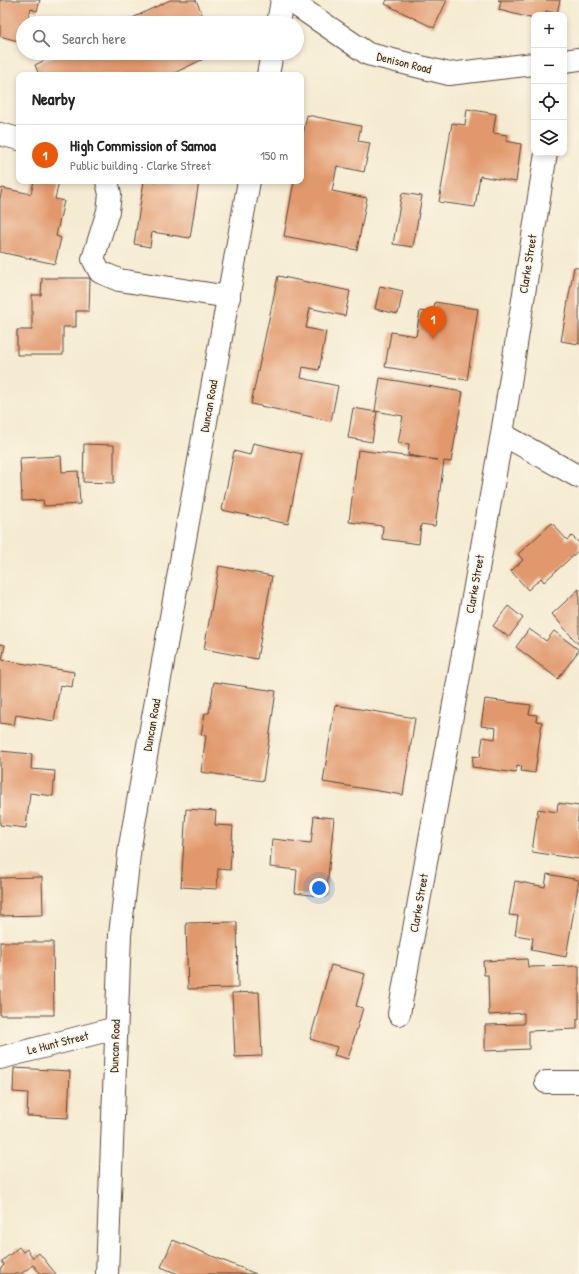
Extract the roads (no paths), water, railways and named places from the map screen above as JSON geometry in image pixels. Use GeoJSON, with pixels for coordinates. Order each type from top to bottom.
{"type":"FeatureCollection","features":[{"type":"Feature","properties":{"kind":"main road"},"geometry":{"type":"LineString","coordinates":[[279,16],[282,0]]}},
{"type":"Feature","properties":{"kind":"main road","name":"Denison Road"},"geometry":{"type":"LineString","coordinates":[[289,0],[368,54],[450,74],[531,64]]}},
{"type":"Feature","properties":{"kind":"main road"},"geometry":{"type":"LineString","coordinates":[[567,61],[579,59]]}},
{"type":"Feature","properties":{"kind":"main road"},"geometry":{"type":"LineString","coordinates":[[269,72],[271,60]]}},
{"type":"Feature","properties":{"kind":"main road"},"geometry":{"type":"LineString","coordinates":[[0,134],[16,138]]}},
{"type":"Feature","properties":{"kind":"main road","name":"Clarke Street"},"geometry":{"type":"LineString","coordinates":[[399,1014],[502,434],[546,156]]}},
{"type":"Feature","properties":{"kind":"main road"},"geometry":{"type":"LineString","coordinates":[[108,184],[110,194],[108,211],[93,259],[100,272],[119,280],[229,297]]}},
{"type":"Feature","properties":{"kind":"main road","name":"Duncan Road"},"geometry":{"type":"LineString","coordinates":[[107,1274],[120,935],[130,846],[248,184]]}},
{"type":"Feature","properties":{"kind":"main road"},"geometry":{"type":"LineString","coordinates":[[502,434],[579,477]]}},
{"type":"Feature","properties":{"kind":"main road","name":"Le Hunt Street"},"geometry":{"type":"LineString","coordinates":[[0,1058],[116,1028]]}},
{"type":"Feature","properties":{"kind":"main road"},"geometry":{"type":"LineString","coordinates":[[546,1082],[579,1082]]}},
{"type":"Feature","properties":{"kind":"place","name":"High Commission of Samoa"},"geometry":{"type":"Point","coordinates":[433,339]}}]}
